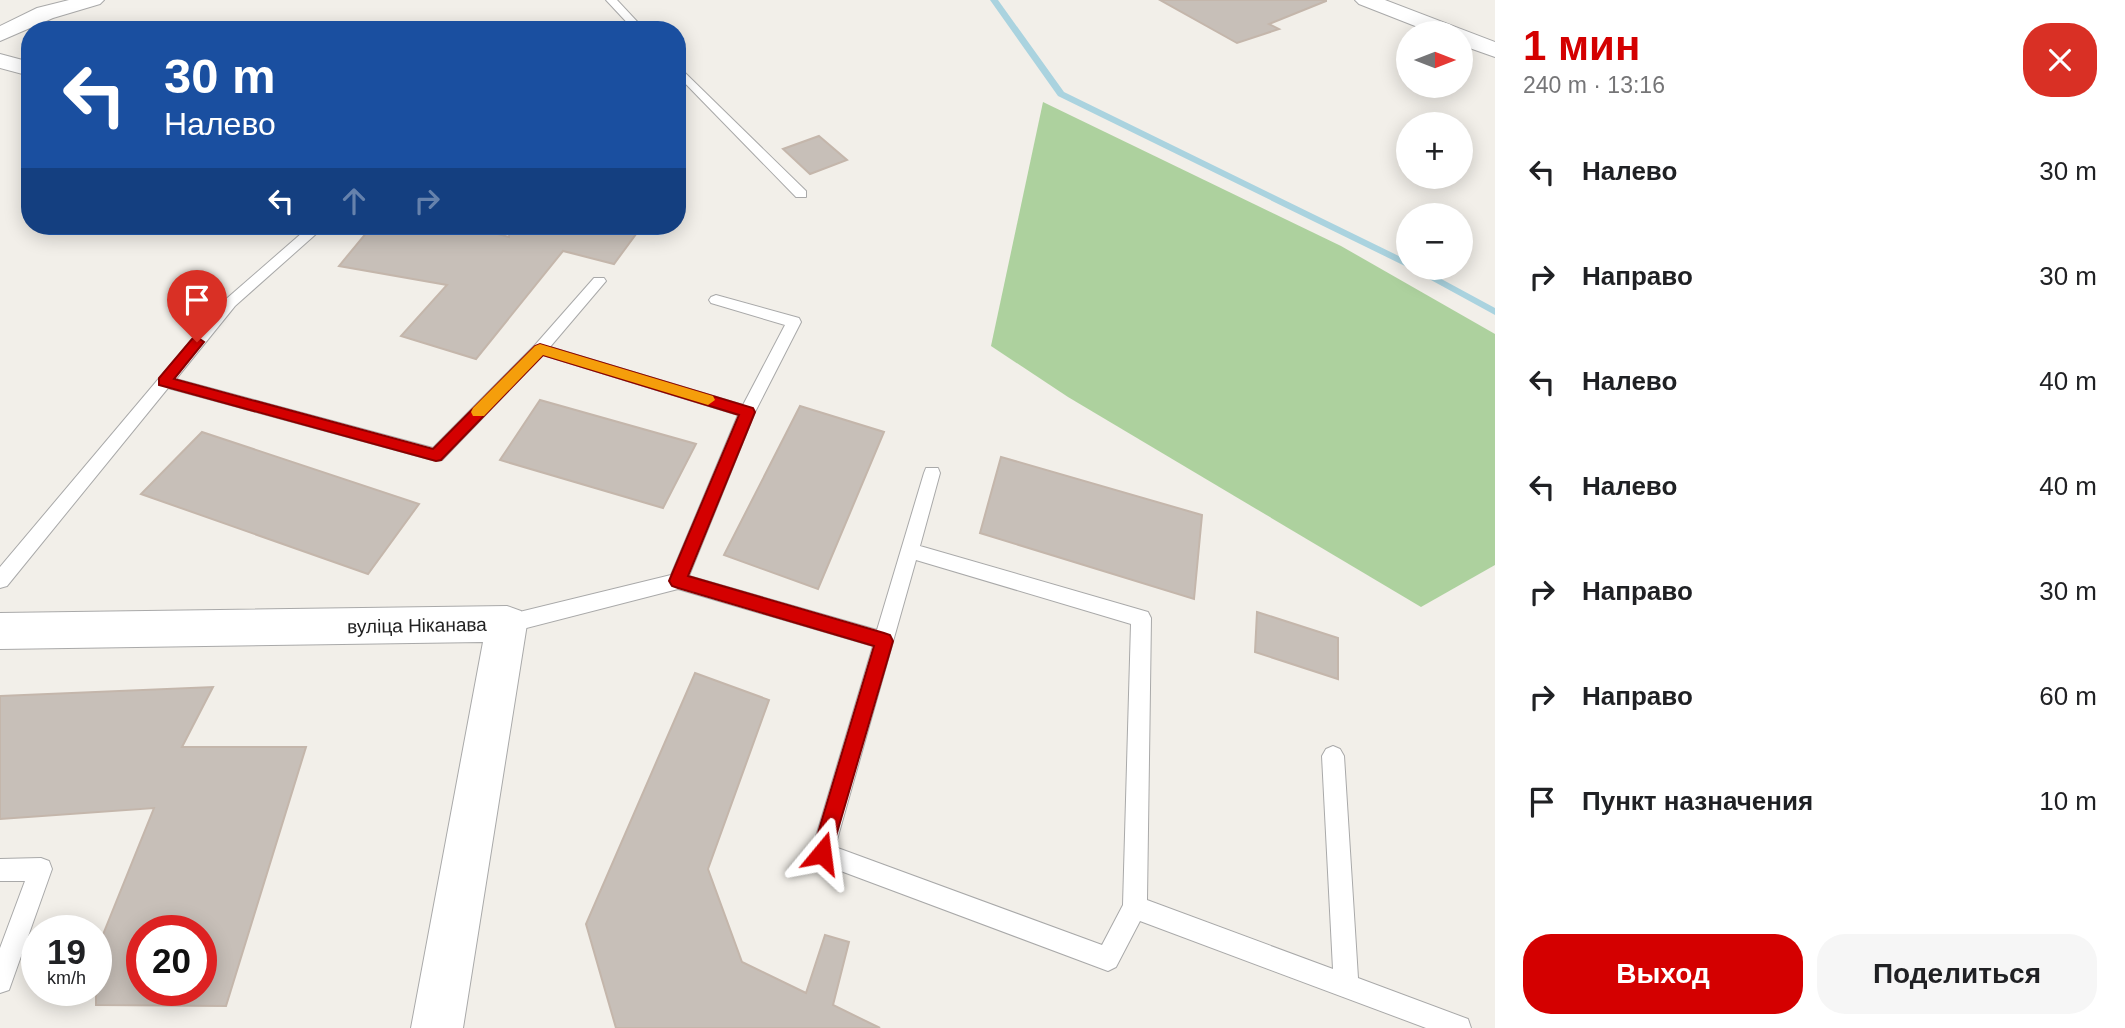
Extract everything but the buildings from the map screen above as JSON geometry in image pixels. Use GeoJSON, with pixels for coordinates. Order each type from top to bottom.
{"type":"FeatureCollection","features":[{"type":"Feature","properties":{"kind":"street"},"geometry":{"type":"LineString","coordinates":[[28,21],[45,13],[93,0]]}},
{"type":"Feature","properties":{"kind":"street"},"geometry":{"type":"LineString","coordinates":[[1366,0],[1421,21]]}},
{"type":"Feature","properties":{"kind":"street"},"geometry":{"type":"LineString","coordinates":[[0,34],[21,24]]}},
{"type":"Feature","properties":{"kind":"street"},"geometry":{"type":"LineString","coordinates":[[1474,42],[1495,50]]}},
{"type":"Feature","properties":{"kind":"street"},"geometry":{"type":"LineString","coordinates":[[0,61],[21,67]]}},
{"type":"Feature","properties":{"kind":"street","name":"вуліца Ніканава"},"geometry":{"type":"LineString","coordinates":[[0,631],[508,624],[437,1028]]}},
{"type":"Feature","properties":{"kind":"lane"},"geometry":{"type":"LineString","coordinates":[[611,0],[631,21]]}},
{"type":"Feature","properties":{"kind":"lane"},"geometry":{"type":"LineString","coordinates":[[686,77],[801,194]]}},
{"type":"Feature","properties":{"kind":"lane"},"geometry":{"type":"LineString","coordinates":[[0,580],[230,303],[308,235]]}},
{"type":"Feature","properties":{"kind":"lane"},"geometry":{"type":"LineString","coordinates":[[164,381],[436,455],[540,349],[599,281]]}},
{"type":"Feature","properties":{"kind":"lane"},"geometry":{"type":"LineString","coordinates":[[678,581],[747,412],[794,322],[716,300]]}},
{"type":"Feature","properties":{"kind":"lane"},"geometry":{"type":"LineString","coordinates":[[540,349],[747,412]]}},
{"type":"Feature","properties":{"kind":"lane"},"geometry":{"type":"LineString","coordinates":[[910,551],[1141,618],[1135,907],[1108,959],[822,853],[932,472]]}},
{"type":"Feature","properties":{"kind":"lane"},"geometry":{"type":"LineString","coordinates":[[508,624],[678,581],[884,641]]}},
{"type":"Feature","properties":{"kind":"lane"},"geometry":{"type":"LineString","coordinates":[[1333,756],[1346,986]]}},
{"type":"Feature","properties":{"kind":"lane"},"geometry":{"type":"LineString","coordinates":[[0,870],[41,869],[0,981]]}},
{"type":"Feature","properties":{"kind":"lane"},"geometry":{"type":"LineString","coordinates":[[1135,907],[1458,1028]]}},
{"type":"Feature","properties":{"kind":"green space"},"geometry":{"type":"Polygon","coordinates":[[[1043,102],[1341,246],[1396,277],[1396,280],[1400,280],[1495,334],[1495,565],[1421,607],[1068,397],[991,346],[1043,102]]]}},
{"type":"Feature","properties":{"kind":"waterway"},"geometry":{"type":"LineString","coordinates":[[994,0],[1061,94],[1396,259]]}},
{"type":"Feature","properties":{"kind":"waterway"},"geometry":{"type":"LineString","coordinates":[[1436,280],[1495,312]]}},
{"type":"Feature","properties":{"kind":"slow traffic"},"geometry":{"type":"LineString","coordinates":[[479,412],[540,349],[708,400]]}},
{"type":"Feature","properties":{"kind":"route"},"geometry":{"type":"LineString","coordinates":[[197,342],[164,381],[436,455],[540,349],[747,412],[678,581],[884,641],[822,853]]}}]}
